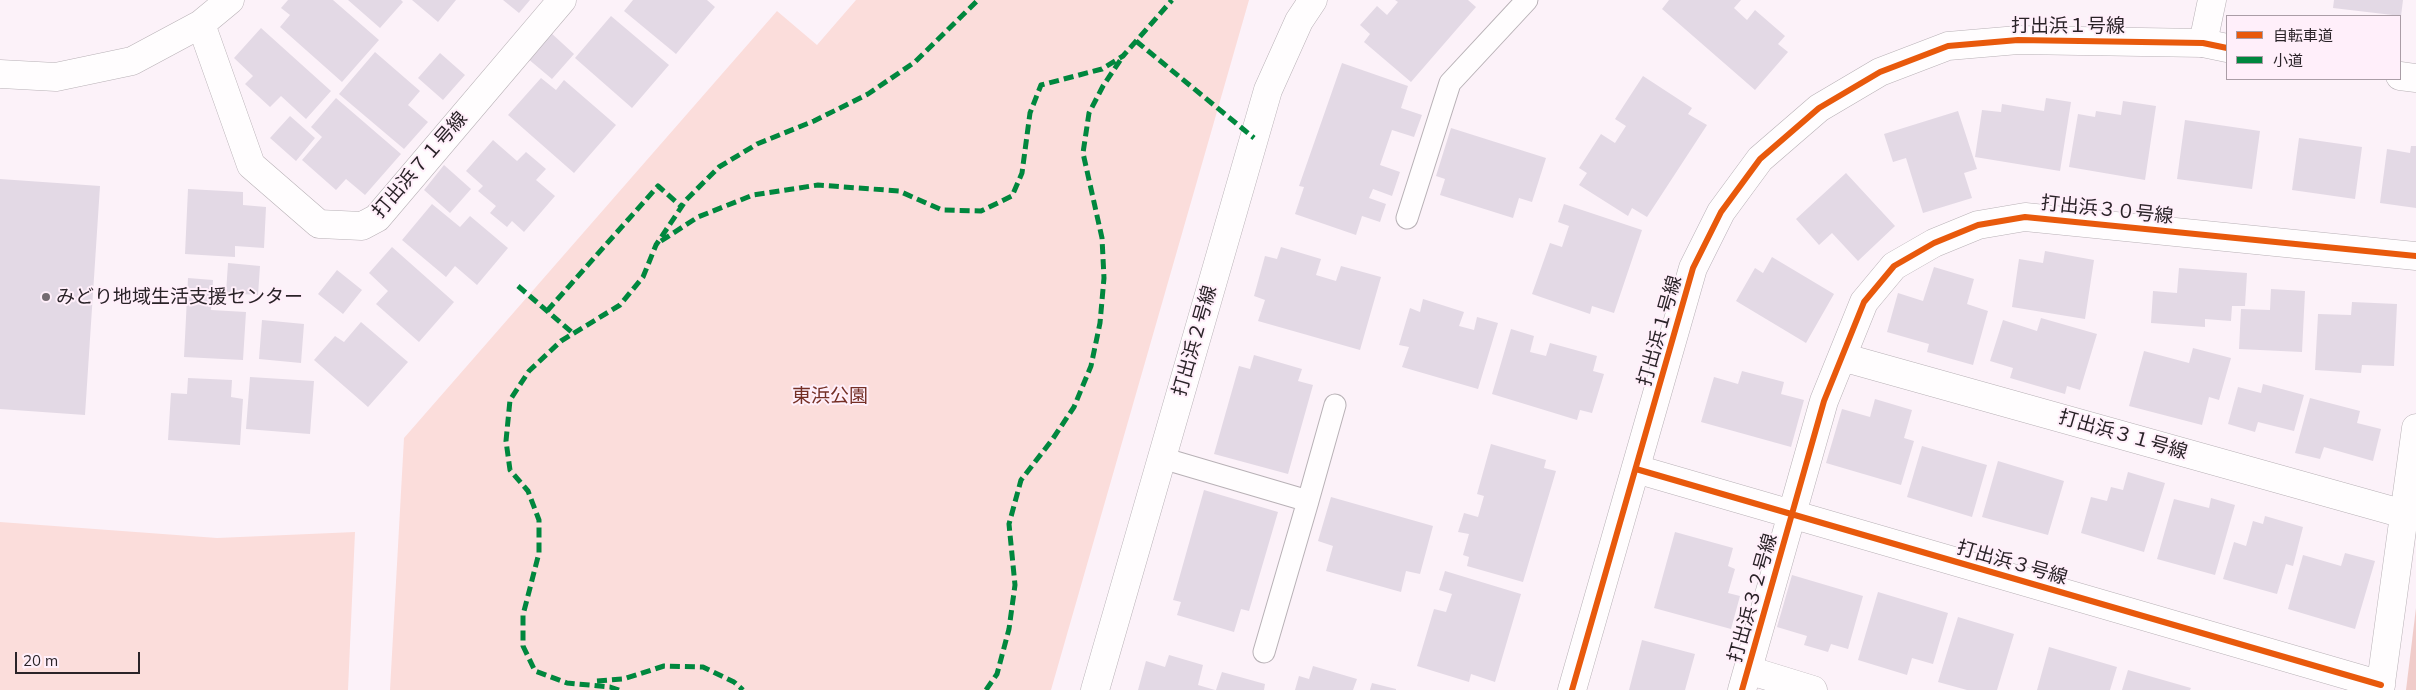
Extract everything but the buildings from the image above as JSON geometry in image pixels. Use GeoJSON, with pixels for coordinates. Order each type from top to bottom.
{"type":"FeatureCollection","features":[{"type":"Feature","properties":{"kind":"street"},"geometry":{"type":"LineString","coordinates":[[0,74],[56,77],[132,61],[201,24],[230,0]]}},
{"type":"Feature","properties":{"kind":"street","name":"打出浜７１号線"},"geometry":{"type":"LineString","coordinates":[[201,24],[251,165],[319,224],[362,226],[377,218],[562,0]]}},
{"type":"Feature","properties":{"kind":"street","name":"打出浜２号線"},"geometry":{"type":"LineString","coordinates":[[1095,690],[1268,90],[1300,21],[1313,0]]}},
{"type":"Feature","properties":{"kind":"street"},"geometry":{"type":"LineString","coordinates":[[2212,0],[2215,46]]}},
{"type":"Feature","properties":{"kind":"street","name":"打出浜１号線"},"geometry":{"type":"LineString","coordinates":[[1572,690],[1693,268],[1721,212],[1760,159],[1819,108],[1880,72],[1948,46],[2018,40],[2215,46]]}},
{"type":"Feature","properties":{"kind":"street"},"geometry":{"type":"LineString","coordinates":[[2401,76],[2416,78]]}},
{"type":"Feature","properties":{"kind":"street","name":"打出浜３０号線"},"geometry":{"type":"LineString","coordinates":[[1794,514],[1824,401],[1864,302],[1894,266],[1934,243],[1978,225],[2025,217],[2416,256]]}},
{"type":"Feature","properties":{"kind":"street","name":"打出浜３１号線"},"geometry":{"type":"LineString","coordinates":[[1842,357],[2404,514]]}},
{"type":"Feature","properties":{"kind":"street"},"geometry":{"type":"LineString","coordinates":[[2380,688],[2416,428]]}},
{"type":"Feature","properties":{"kind":"street","name":"打出浜３号線"},"geometry":{"type":"LineString","coordinates":[[1636,470],[1794,514],[2380,688]]}},
{"type":"Feature","properties":{"kind":"street","name":"打出浜３２号線"},"geometry":{"type":"LineString","coordinates":[[1745,680],[1794,514]]}},
{"type":"Feature","properties":{"kind":"street"},"geometry":{"type":"LineString","coordinates":[[1745,680],[1813,690]]}},
{"type":"Feature","properties":{"kind":"lane"},"geometry":{"type":"LineString","coordinates":[[1407,218],[1450,83],[1527,0]]}},
{"type":"Feature","properties":{"kind":"lane"},"geometry":{"type":"LineString","coordinates":[[1264,652],[1335,405]]}},
{"type":"Feature","properties":{"kind":"lane"},"geometry":{"type":"LineString","coordinates":[[1162,458],[1308,501]]}},
{"type":"Feature","properties":{"kind":"green space","name":"東浜公園"},"geometry":{"type":"Polygon","coordinates":[[[856,0],[1249,0],[1051,690],[390,690],[404,438],[777,11],[817,45],[856,0]]]}},
{"type":"Feature","properties":{"kind":"green space"},"geometry":{"type":"Polygon","coordinates":[[[0,522],[217,538],[355,532],[348,690],[0,690],[0,522]]]}},
{"type":"Feature","properties":{"kind":"shaded area"},"geometry":{"type":"Polygon","coordinates":[[[2416,608],[2416,690],[2406,690],[2416,608]]]}},
{"type":"Feature","properties":{"kind":"marked path"},"geometry":{"type":"LineString","coordinates":[[619,690],[610,687],[567,683],[535,671],[523,646],[523,615],[539,553],[539,520],[528,491],[510,470],[506,441],[510,400],[529,371],[561,341],[620,305],[643,277],[656,245],[686,200],[719,167],[757,144],[814,121],[868,94],[915,62],[978,0]]}},
{"type":"Feature","properties":{"kind":"marked path"},"geometry":{"type":"LineString","coordinates":[[661,241],[698,217],[753,195],[818,185],[899,191],[942,210],[981,211],[1012,196],[1022,173],[1030,113],[1041,85],[1102,69],[1123,56],[1172,0]]}},
{"type":"Feature","properties":{"kind":"marked path"},"geometry":{"type":"LineString","coordinates":[[1136,41],[1254,138]]}},
{"type":"Feature","properties":{"kind":"marked path"},"geometry":{"type":"LineString","coordinates":[[986,690],[997,674],[1009,629],[1015,585],[1009,524],[1021,480],[1052,440],[1074,407],[1091,366],[1100,323],[1104,278],[1102,238],[1083,153],[1089,113],[1103,86],[1123,56]]}},
{"type":"Feature","properties":{"kind":"marked path"},"geometry":{"type":"LineString","coordinates":[[547,311],[658,186],[682,207]]}},
{"type":"Feature","properties":{"kind":"marked path"},"geometry":{"type":"LineString","coordinates":[[518,286],[574,334]]}},
{"type":"Feature","properties":{"kind":"marked path"},"geometry":{"type":"LineString","coordinates":[[597,681],[623,679],[664,666],[703,667],[734,682],[743,690]]}},
{"type":"Feature","properties":{"kind":"cycle path"},"geometry":{"type":"LineString","coordinates":[[1572,690],[1693,268],[1721,212],[1760,159],[1819,108],[1880,72],[1948,46],[2018,40],[2203,43],[2226,48]]}},
{"type":"Feature","properties":{"kind":"cycle path"},"geometry":{"type":"LineString","coordinates":[[1742,690],[1824,401],[1864,302],[1894,266],[1934,243],[1978,225],[2025,217],[2416,256]]}},
{"type":"Feature","properties":{"kind":"cycle path"},"geometry":{"type":"LineString","coordinates":[[1636,469],[2381,685]]}},
{"type":"Feature","properties":{"kind":"place","name":"みどり地域生活支援センター"},"geometry":{"type":"Point","coordinates":[46,297]}}]}
